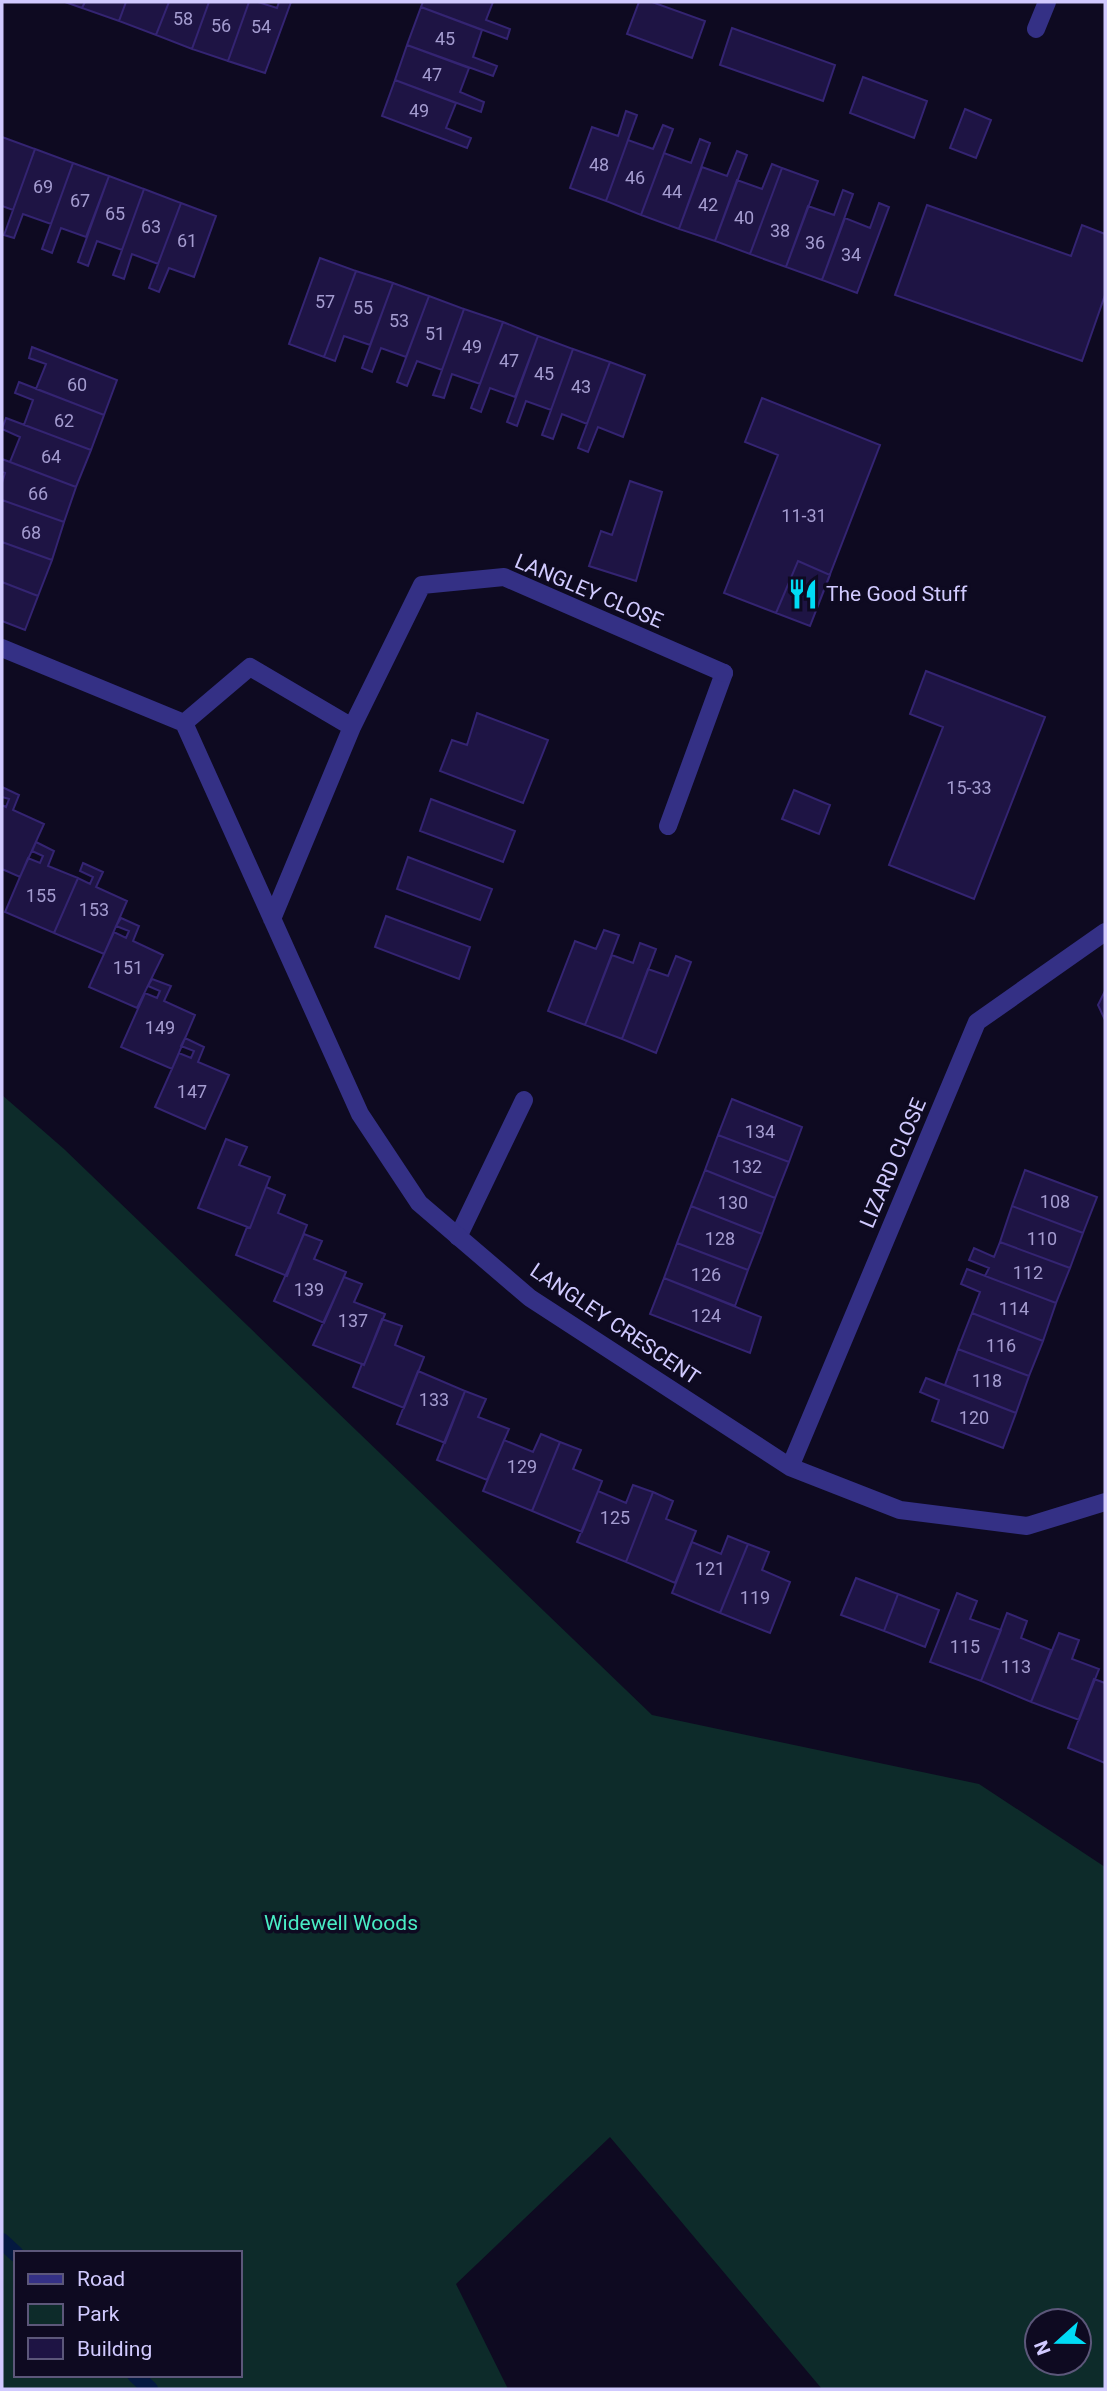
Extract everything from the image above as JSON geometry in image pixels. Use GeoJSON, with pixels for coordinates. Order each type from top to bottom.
{"type":"FeatureCollection","features":[{"type":"Feature","properties":{"kind":"street"},"geometry":{"type":"LineString","coordinates":[[1036,29],[1047,2]]}},
{"type":"Feature","properties":{"kind":"street","name":"LANGLEY CLOSE"},"geometry":{"type":"LineString","coordinates":[[352,727],[422,585],[504,577],[724,673],[668,826]]}},
{"type":"Feature","properties":{"kind":"street"},"geometry":{"type":"LineString","coordinates":[[2,648],[184,723],[250,667],[352,727],[272,919]]}},
{"type":"Feature","properties":{"kind":"street","name":"LANGLEY CRESCENT"},"geometry":{"type":"LineString","coordinates":[[184,723],[360,1114],[419,1203],[530,1298],[790,1467],[901,1510],[1027,1526],[1105,1502]]}},
{"type":"Feature","properties":{"kind":"street","name":"LIZARD CLOSE"},"geometry":{"type":"LineString","coordinates":[[790,1467],[977,1022],[1105,932]]}},
{"type":"Feature","properties":{"kind":"street"},"geometry":{"type":"LineString","coordinates":[[458,1237],[524,1100]]}},
{"type":"Feature","properties":{"kind":"green space","name":"Widewell Woods"},"geometry":{"type":"Polygon","coordinates":[[[2,1095],[64,1149],[652,1715],[979,1784],[1105,1867],[1105,2389],[822,2389],[610,2137],[456,2284],[508,2389],[2,2389],[2,1095]]]}},
{"type":"Feature","properties":{"kind":"building"},"geometry":{"type":"Polygon","coordinates":[[[65,2],[85,2],[82,8],[65,2]]]}},
{"type":"Feature","properties":{"kind":"building"},"geometry":{"type":"Polygon","coordinates":[[[85,2],[126,2],[119,21],[82,8],[85,2]]]}},
{"type":"Feature","properties":{"kind":"building"},"geometry":{"type":"Polygon","coordinates":[[[126,2],[169,2],[156,35],[119,21],[126,2]]]}},
{"type":"Feature","properties":{"kind":"building"},"geometry":{"type":"Polygon","coordinates":[[[169,2],[209,2],[192,49],[156,35],[169,2]]]}},
{"type":"Feature","properties":{"kind":"building"},"geometry":{"type":"Polygon","coordinates":[[[209,2],[249,2],[228,61],[192,49],[209,2]]]}},
{"type":"Feature","properties":{"kind":"building"},"geometry":{"type":"Polygon","coordinates":[[[249,2],[277,8],[279,2],[291,2],[265,73],[228,61],[249,2]]]}},
{"type":"Feature","properties":{"kind":"building"},"geometry":{"type":"Polygon","coordinates":[[[423,2],[493,2],[486,20],[510,29],[507,39],[421,7],[423,2]]]}},
{"type":"Feature","properties":{"kind":"building"},"geometry":{"type":"Polygon","coordinates":[[[639,2],[652,2],[705,21],[692,58],[627,34],[639,2]]]}},
{"type":"Feature","properties":{"kind":"building"},"geometry":{"type":"Polygon","coordinates":[[[421,7],[482,30],[473,57],[497,66],[493,76],[407,45],[421,7]]]}},
{"type":"Feature","properties":{"kind":"building"},"geometry":{"type":"Polygon","coordinates":[[[732,28],[835,65],[823,101],[720,65],[732,28]]]}},
{"type":"Feature","properties":{"kind":"building"},"geometry":{"type":"Polygon","coordinates":[[[407,45],[469,68],[460,92],[484,102],[481,112],[395,80],[407,45]]]}},
{"type":"Feature","properties":{"kind":"building"},"geometry":{"type":"Polygon","coordinates":[[[863,77],[927,101],[914,138],[850,113],[863,77]]]}},
{"type":"Feature","properties":{"kind":"building"},"geometry":{"type":"Polygon","coordinates":[[[395,80],[456,103],[446,128],[471,138],[467,148],[382,116],[395,80]]]}},
{"type":"Feature","properties":{"kind":"building"},"geometry":{"type":"Polygon","coordinates":[[[965,109],[991,120],[976,158],[950,148],[965,109]]]}},
{"type":"Feature","properties":{"kind":"building"},"geometry":{"type":"Polygon","coordinates":[[[626,111],[637,115],[606,201],[570,188],[592,127],[618,136],[626,111]]]}},
{"type":"Feature","properties":{"kind":"building"},"geometry":{"type":"Polygon","coordinates":[[[663,125],[673,129],[641,215],[606,201],[628,140],[653,149],[663,125]]]}},
{"type":"Feature","properties":{"kind":"building"},"geometry":{"type":"Polygon","coordinates":[[[2,137],[35,149],[13,210],[2,206],[2,137]]]}},
{"type":"Feature","properties":{"kind":"building"},"geometry":{"type":"Polygon","coordinates":[[[700,139],[710,143],[679,229],[641,215],[664,153],[691,163],[700,139]]]}},
{"type":"Feature","properties":{"kind":"building"},"geometry":{"type":"Polygon","coordinates":[[[35,149],[73,163],[51,224],[23,214],[14,238],[4,235],[35,149]]]}},
{"type":"Feature","properties":{"kind":"building"},"geometry":{"type":"Polygon","coordinates":[[[737,151],[747,155],[715,241],[679,229],[702,167],[727,176],[737,151]]]}},
{"type":"Feature","properties":{"kind":"building"},"geometry":{"type":"Polygon","coordinates":[[[73,163],[109,176],[86,237],[61,228],[52,253],[42,249],[73,163]]]}},
{"type":"Feature","properties":{"kind":"building"},"geometry":{"type":"Polygon","coordinates":[[[772,164],[782,168],[750,254],[715,241],[737,180],[762,189],[772,164]]]}},
{"type":"Feature","properties":{"kind":"building"},"geometry":{"type":"Polygon","coordinates":[[[782,168],[818,181],[786,267],[750,254],[782,168]]]}},
{"type":"Feature","properties":{"kind":"building"},"geometry":{"type":"Polygon","coordinates":[[[109,176],[144,189],[122,250],[97,241],[88,266],[78,262],[109,176]]]}},
{"type":"Feature","properties":{"kind":"building"},"geometry":{"type":"Polygon","coordinates":[[[144,189],[181,203],[158,264],[132,254],[124,279],[113,275],[144,189]]]}},
{"type":"Feature","properties":{"kind":"building"},"geometry":{"type":"Polygon","coordinates":[[[843,190],[853,194],[822,280],[786,267],[808,206],[834,215],[843,190]]]}},
{"type":"Feature","properties":{"kind":"building"},"geometry":{"type":"Polygon","coordinates":[[[181,203],[216,216],[194,277],[169,268],[159,292],[149,288],[181,203]]]}},
{"type":"Feature","properties":{"kind":"building"},"geometry":{"type":"Polygon","coordinates":[[[879,203],[889,207],[857,293],[822,280],[845,218],[870,228],[879,203]]]}},
{"type":"Feature","properties":{"kind":"building"},"geometry":{"type":"Polygon","coordinates":[[[927,205],[1071,256],[1082,225],[1105,234],[1105,295],[1082,361],[895,295],[927,205]]]}},
{"type":"Feature","properties":{"kind":"building"},"geometry":{"type":"Polygon","coordinates":[[[320,258],[356,271],[324,357],[289,344],[320,258]]]}},
{"type":"Feature","properties":{"kind":"building"},"geometry":{"type":"Polygon","coordinates":[[[356,271],[393,283],[370,345],[344,336],[335,361],[324,357],[356,271]]]}},
{"type":"Feature","properties":{"kind":"building"},"geometry":{"type":"Polygon","coordinates":[[[393,283],[429,296],[406,357],[381,348],[372,372],[362,368],[393,283]]]}},
{"type":"Feature","properties":{"kind":"building"},"geometry":{"type":"Polygon","coordinates":[[[429,296],[464,309],[442,370],[417,361],[407,386],[397,382],[429,296]]]}},
{"type":"Feature","properties":{"kind":"building"},"geometry":{"type":"Polygon","coordinates":[[[464,309],[503,322],[480,384],[452,374],[444,398],[433,395],[464,309]]]}},
{"type":"Feature","properties":{"kind":"building"},"geometry":{"type":"Polygon","coordinates":[[[503,322],[538,336],[515,397],[490,388],[481,412],[471,408],[503,322]]]}},
{"type":"Feature","properties":{"kind":"building"},"geometry":{"type":"Polygon","coordinates":[[[538,336],[573,349],[551,410],[526,401],[517,426],[507,422],[538,336]]]}},
{"type":"Feature","properties":{"kind":"building"},"geometry":{"type":"Polygon","coordinates":[[[32,347],[117,380],[104,415],[36,389],[46,364],[29,358],[32,347]]]}},
{"type":"Feature","properties":{"kind":"building"},"geometry":{"type":"Polygon","coordinates":[[[573,349],[610,362],[587,424],[562,414],[553,439],[542,435],[573,349]]]}},
{"type":"Feature","properties":{"kind":"building"},"geometry":{"type":"Polygon","coordinates":[[[610,362],[645,375],[623,437],[598,427],[588,452],[578,448],[610,362]]]}},
{"type":"Feature","properties":{"kind":"building"},"geometry":{"type":"Polygon","coordinates":[[[19,382],[104,415],[91,450],[24,425],[33,400],[15,393],[19,382]]]}},
{"type":"Feature","properties":{"kind":"building"},"geometry":{"type":"Polygon","coordinates":[[[762,398],[880,445],[810,626],[724,593],[778,455],[745,442],[762,398]]]}},
{"type":"Feature","properties":{"kind":"building"},"geometry":{"type":"Polygon","coordinates":[[[6,418],[91,450],[76,487],[10,462],[20,437],[2,429],[6,418]]]}},
{"type":"Feature","properties":{"kind":"building"},"geometry":{"type":"Polygon","coordinates":[[[2,459],[76,487],[64,522],[2,500],[5,473],[2,472],[2,459]]]}},
{"type":"Feature","properties":{"kind":"building"},"geometry":{"type":"Polygon","coordinates":[[[630,481],[662,492],[636,581],[589,566],[601,531],[612,535],[630,481]]]}},
{"type":"Feature","properties":{"kind":"building"},"geometry":{"type":"Polygon","coordinates":[[[2,500],[64,522],[52,560],[2,542],[2,500]]]}},
{"type":"Feature","properties":{"kind":"building"},"geometry":{"type":"Polygon","coordinates":[[[2,542],[52,560],[38,596],[2,582],[2,542]]]}},
{"type":"Feature","properties":{"kind":"building","name":"The Good Stuff"},"geometry":{"type":"Polygon","coordinates":[[[798,561],[830,575],[810,626],[776,613],[798,561]]]}},
{"type":"Feature","properties":{"kind":"building"},"geometry":{"type":"Polygon","coordinates":[[[2,582],[38,596],[25,630],[2,621],[2,582]]]}},
{"type":"Feature","properties":{"kind":"building"},"geometry":{"type":"Polygon","coordinates":[[[926,671],[1045,717],[974,899],[889,865],[943,727],[910,714],[926,671]]]}},
{"type":"Feature","properties":{"kind":"building"},"geometry":{"type":"Polygon","coordinates":[[[477,713],[548,740],[523,803],[440,771],[452,740],[467,745],[477,713]]]}},
{"type":"Feature","properties":{"kind":"building"},"geometry":{"type":"Polygon","coordinates":[[[2,787],[19,795],[13,810],[44,824],[20,877],[2,869],[2,805],[6,807],[9,799],[2,797],[2,787]]]}},
{"type":"Feature","properties":{"kind":"building"},"geometry":{"type":"Polygon","coordinates":[[[794,790],[830,805],[819,834],[782,819],[794,790]]]}},
{"type":"Feature","properties":{"kind":"building"},"geometry":{"type":"Polygon","coordinates":[[[431,799],[515,831],[503,862],[420,831],[431,799]]]}},
{"type":"Feature","properties":{"kind":"building"},"geometry":{"type":"Polygon","coordinates":[[[36,842],[54,851],[48,866],[78,878],[54,933],[5,912],[28,858],[40,863],[43,856],[32,851],[36,842]]]}},
{"type":"Feature","properties":{"kind":"building"},"geometry":{"type":"Polygon","coordinates":[[[408,857],[492,889],[480,920],[397,889],[408,857]]]}},
{"type":"Feature","properties":{"kind":"building"},"geometry":{"type":"Polygon","coordinates":[[[83,863],[103,872],[96,887],[127,901],[104,954],[54,933],[78,878],[90,884],[93,877],[80,871],[83,863]]]}},
{"type":"Feature","properties":{"kind":"building"},"geometry":{"type":"Polygon","coordinates":[[[386,916],[470,947],[459,979],[375,947],[386,916]]]}},
{"type":"Feature","properties":{"kind":"building"},"geometry":{"type":"Polygon","coordinates":[[[121,918],[139,926],[133,941],[163,955],[137,1008],[89,987],[114,932],[126,938],[129,931],[116,926],[121,918]]]}},
{"type":"Feature","properties":{"kind":"building"},"geometry":{"type":"Polygon","coordinates":[[[604,930],[619,935],[585,1025],[548,1011],[575,941],[596,949],[604,930]]]}},
{"type":"Feature","properties":{"kind":"building"},"geometry":{"type":"Polygon","coordinates":[[[640,943],[656,949],[622,1039],[585,1025],[612,955],[633,963],[640,943]]]}},
{"type":"Feature","properties":{"kind":"building"},"geometry":{"type":"Polygon","coordinates":[[[676,956],[691,962],[656,1053],[622,1039],[648,969],[668,976],[676,956]]]}},
{"type":"Feature","properties":{"kind":"building"},"geometry":{"type":"Polygon","coordinates":[[[152,979],[171,986],[164,1001],[195,1015],[172,1069],[121,1047],[145,993],[157,998],[160,991],[148,986],[152,979]]]}},
{"type":"Feature","properties":{"kind":"building"},"geometry":{"type":"Polygon","coordinates":[[[1105,991],[1105,1020],[1098,1005],[1105,991]]]}},
{"type":"Feature","properties":{"kind":"building"},"geometry":{"type":"Polygon","coordinates":[[[185,1038],[204,1047],[198,1062],[229,1075],[205,1129],[155,1107],[179,1053],[191,1058],[194,1051],[181,1046],[185,1038]]]}},
{"type":"Feature","properties":{"kind":"building"},"geometry":{"type":"Polygon","coordinates":[[[732,1099],[802,1127],[789,1162],[718,1135],[732,1099]]]}},
{"type":"Feature","properties":{"kind":"building"},"geometry":{"type":"Polygon","coordinates":[[[718,1135],[789,1162],[775,1198],[705,1170],[718,1135]]]}},
{"type":"Feature","properties":{"kind":"building"},"geometry":{"type":"Polygon","coordinates":[[[226,1139],[247,1147],[239,1165],[270,1177],[250,1228],[198,1208],[226,1139]]]}},
{"type":"Feature","properties":{"kind":"building"},"geometry":{"type":"Polygon","coordinates":[[[705,1170],[775,1198],[762,1234],[691,1206],[705,1170]]]}},
{"type":"Feature","properties":{"kind":"building"},"geometry":{"type":"Polygon","coordinates":[[[1025,1170],[1097,1197],[1083,1233],[1012,1206],[1025,1170]]]}},
{"type":"Feature","properties":{"kind":"building"},"geometry":{"type":"Polygon","coordinates":[[[266,1187],[285,1195],[278,1213],[307,1225],[287,1276],[236,1255],[266,1187]]]}},
{"type":"Feature","properties":{"kind":"building"},"geometry":{"type":"Polygon","coordinates":[[[691,1206],[762,1234],[748,1270],[677,1243],[691,1206]]]}},
{"type":"Feature","properties":{"kind":"building"},"geometry":{"type":"Polygon","coordinates":[[[1012,1206],[1083,1233],[1070,1268],[1000,1242],[1012,1206]]]}},
{"type":"Feature","properties":{"kind":"building"},"geometry":{"type":"Polygon","coordinates":[[[304,1234],[322,1241],[314,1259],[346,1272],[324,1323],[274,1301],[304,1234]]]}},
{"type":"Feature","properties":{"kind":"building"},"geometry":{"type":"Polygon","coordinates":[[[1000,1242],[1070,1268],[1056,1303],[985,1276],[989,1268],[969,1260],[974,1248],[994,1257],[1000,1242]]]}},
{"type":"Feature","properties":{"kind":"building"},"geometry":{"type":"Polygon","coordinates":[[[677,1243],[748,1270],[735,1306],[664,1278],[677,1243]]]}},
{"type":"Feature","properties":{"kind":"building"},"geometry":{"type":"Polygon","coordinates":[[[967,1269],[1056,1303],[1043,1341],[972,1313],[980,1292],[961,1284],[967,1269]]]}},
{"type":"Feature","properties":{"kind":"building"},"geometry":{"type":"Polygon","coordinates":[[[344,1277],[362,1284],[354,1302],[385,1314],[364,1365],[313,1345],[344,1277]]]}},
{"type":"Feature","properties":{"kind":"building"},"geometry":{"type":"Polygon","coordinates":[[[664,1278],[761,1317],[750,1353],[650,1314],[664,1278]]]}},
{"type":"Feature","properties":{"kind":"building"},"geometry":{"type":"Polygon","coordinates":[[[972,1313],[1043,1341],[1029,1376],[958,1349],[972,1313]]]}},
{"type":"Feature","properties":{"kind":"building"},"geometry":{"type":"Polygon","coordinates":[[[382,1319],[402,1326],[395,1345],[424,1357],[404,1408],[353,1387],[382,1319]]]}},
{"type":"Feature","properties":{"kind":"building"},"geometry":{"type":"Polygon","coordinates":[[[958,1349],[1029,1376],[1016,1413],[945,1385],[958,1349]]]}},
{"type":"Feature","properties":{"kind":"building"},"geometry":{"type":"Polygon","coordinates":[[[418,1371],[465,1391],[445,1443],[397,1424],[418,1371]]]}},
{"type":"Feature","properties":{"kind":"building"},"geometry":{"type":"Polygon","coordinates":[[[926,1378],[1016,1413],[1003,1448],[932,1421],[939,1400],[920,1392],[926,1378]]]}},
{"type":"Feature","properties":{"kind":"building"},"geometry":{"type":"Polygon","coordinates":[[[465,1391],[486,1399],[478,1417],[509,1429],[487,1480],[437,1460],[465,1391]]]}},
{"type":"Feature","properties":{"kind":"building"},"geometry":{"type":"Polygon","coordinates":[[[541,1434],[560,1442],[532,1511],[483,1491],[504,1440],[533,1452],[541,1434]]]}},
{"type":"Feature","properties":{"kind":"building"},"geometry":{"type":"Polygon","coordinates":[[[560,1442],[581,1450],[573,1469],[602,1481],[582,1532],[532,1511],[560,1442]]]}},
{"type":"Feature","properties":{"kind":"building"},"geometry":{"type":"Polygon","coordinates":[[[633,1485],[653,1492],[626,1562],[577,1542],[598,1491],[626,1503],[633,1485]]]}},
{"type":"Feature","properties":{"kind":"building"},"geometry":{"type":"Polygon","coordinates":[[[653,1492],[673,1501],[666,1519],[696,1531],[675,1583],[626,1562],[653,1492]]]}},
{"type":"Feature","properties":{"kind":"building"},"geometry":{"type":"Polygon","coordinates":[[[728,1536],[748,1544],[720,1613],[672,1593],[692,1542],[721,1554],[728,1536]]]}},
{"type":"Feature","properties":{"kind":"building"},"geometry":{"type":"Polygon","coordinates":[[[748,1544],[769,1552],[762,1570],[790,1582],[770,1633],[720,1613],[748,1544]]]}},
{"type":"Feature","properties":{"kind":"building"},"geometry":{"type":"Polygon","coordinates":[[[856,1578],[898,1594],[884,1631],[841,1615],[856,1578]]]}},
{"type":"Feature","properties":{"kind":"building"},"geometry":{"type":"Polygon","coordinates":[[[957,1593],[977,1601],[970,1619],[1001,1630],[981,1681],[930,1662],[957,1593]]]}},
{"type":"Feature","properties":{"kind":"building"},"geometry":{"type":"Polygon","coordinates":[[[898,1594],[939,1610],[925,1647],[884,1631],[898,1594]]]}},
{"type":"Feature","properties":{"kind":"building"},"geometry":{"type":"Polygon","coordinates":[[[1007,1613],[1027,1621],[1021,1638],[1051,1650],[1031,1702],[981,1681],[1007,1613]]]}},
{"type":"Feature","properties":{"kind":"building"},"geometry":{"type":"Polygon","coordinates":[[[1059,1633],[1079,1640],[1072,1659],[1099,1669],[1079,1720],[1031,1702],[1059,1633]]]}},
{"type":"Feature","properties":{"kind":"building"},"geometry":{"type":"Polygon","coordinates":[[[1094,1679],[1105,1683],[1105,1763],[1068,1748],[1094,1679]]]}},
{"type":"Feature","properties":{"kind":"waterway"},"geometry":{"type":"LineString","coordinates":[[2,2241],[14,2252]]}},
{"type":"Feature","properties":{"kind":"waterway"},"geometry":{"type":"LineString","coordinates":[[137,2377],[150,2389]]}},
{"type":"Feature","properties":{"kind":"place","name":"The Good Stuff"},"geometry":{"type":"Point","coordinates":[803,594]}}]}
